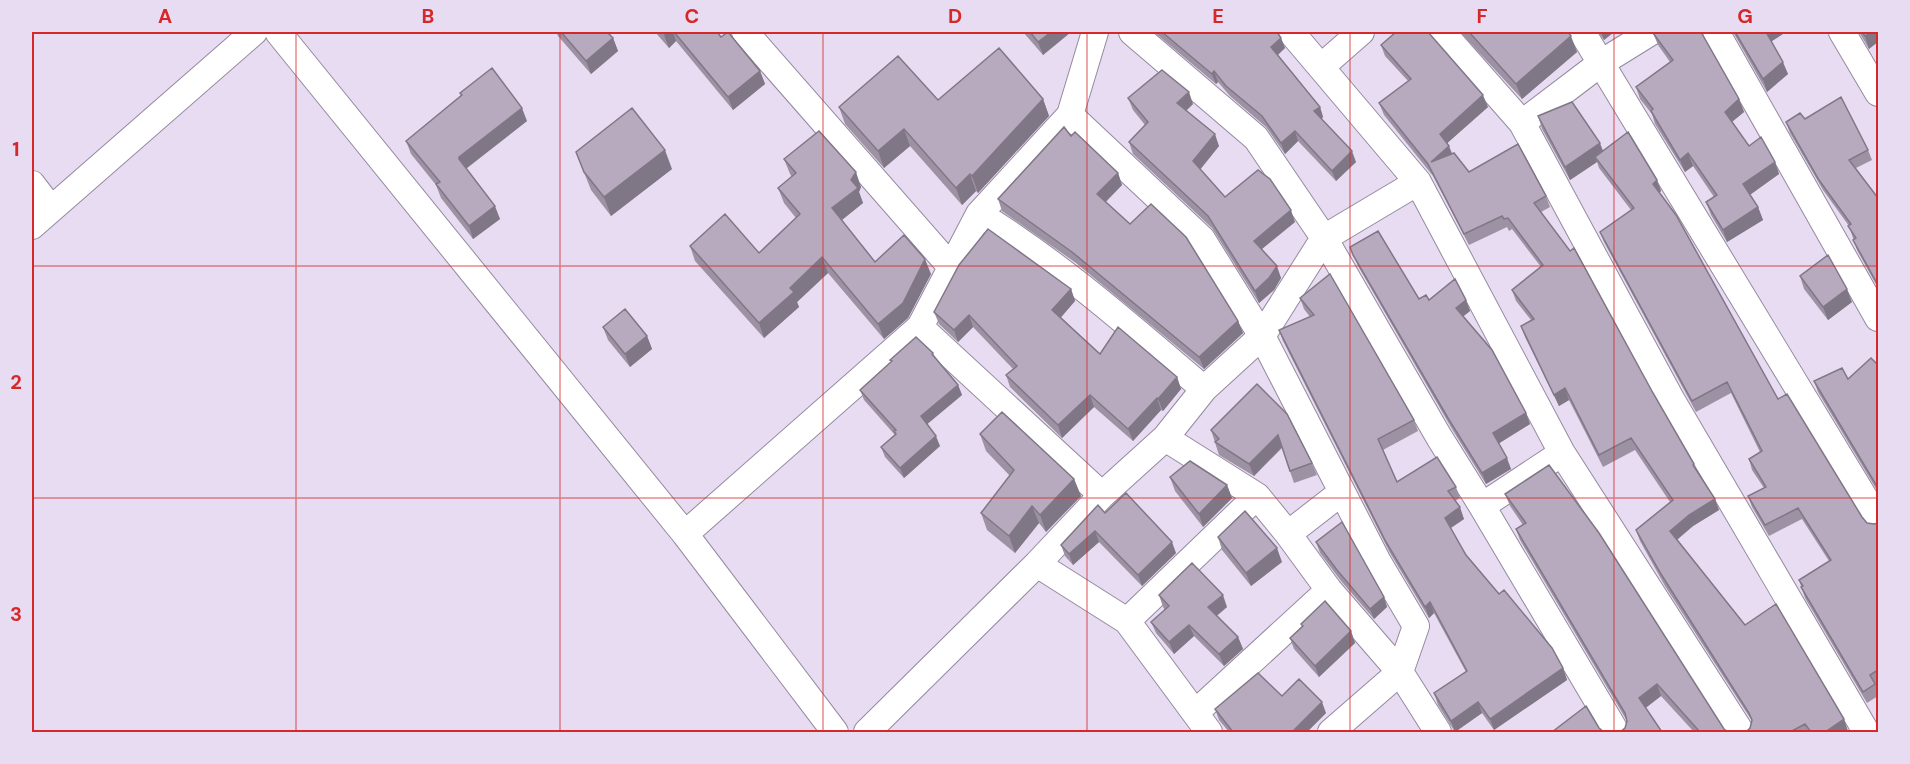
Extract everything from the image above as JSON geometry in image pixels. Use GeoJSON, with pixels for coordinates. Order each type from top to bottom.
{"type":"FeatureCollection","features":[{"type":"Feature","properties":{"kind":"street"},"geometry":{"type":"LineString","coordinates":[[32,226],[254,32]]}},
{"type":"Feature","properties":{"kind":"street"},"geometry":{"type":"LineString","coordinates":[[278,32],[685,534],[836,732]]}},
{"type":"Feature","properties":{"kind":"street"},"geometry":{"type":"LineString","coordinates":[[745,32],[951,267]]}},
{"type":"Feature","properties":{"kind":"street"},"geometry":{"type":"LineString","coordinates":[[685,534],[920,327],[979,214],[1070,115],[1095,32]]}},
{"type":"Feature","properties":{"kind":"street"},"geometry":{"type":"LineString","coordinates":[[1132,32],[1256,138],[1324,238],[1438,437],[1482,506],[1616,732]]}},
{"type":"Feature","properties":{"kind":"street"},"geometry":{"type":"LineString","coordinates":[[1291,32],[1418,182],[1562,453],[1741,732]]}},
{"type":"Feature","properties":{"kind":"street"},"geometry":{"type":"LineString","coordinates":[[1321,67],[1361,32]]}},
{"type":"Feature","properties":{"kind":"street"},"geometry":{"type":"LineString","coordinates":[[1442,32],[1522,123],[1670,397],[1866,726]]}},
{"type":"Feature","properties":{"kind":"street"},"geometry":{"type":"LineString","coordinates":[[1582,32],[1878,520]]}},
{"type":"Feature","properties":{"kind":"street"},"geometry":{"type":"LineString","coordinates":[[1522,123],[1601,63],[1651,32]]}},
{"type":"Feature","properties":{"kind":"street"},"geometry":{"type":"LineString","coordinates":[[1716,32],[1878,318]]}},
{"type":"Feature","properties":{"kind":"street"},"geometry":{"type":"LineString","coordinates":[[1842,32],[1878,93]]}},
{"type":"Feature","properties":{"kind":"street"},"geometry":{"type":"LineString","coordinates":[[1070,115],[1202,239],[1262,336],[1377,560],[1416,626],[1400,672],[1331,732]]}},
{"type":"Feature","properties":{"kind":"street"},"geometry":{"type":"LineString","coordinates":[[867,732],[1037,564],[1102,495],[1165,438],[1204,389],[1262,336],[1324,238],[1418,182]]}},
{"type":"Feature","properties":{"kind":"street"},"geometry":{"type":"LineString","coordinates":[[32,184],[51,209]]}},
{"type":"Feature","properties":{"kind":"street"},"geometry":{"type":"LineString","coordinates":[[979,214],[1008,232],[1117,315],[1204,389]]}},
{"type":"Feature","properties":{"kind":"street"},"geometry":{"type":"LineString","coordinates":[[920,327],[1102,495]]}},
{"type":"Feature","properties":{"kind":"street"},"geometry":{"type":"LineString","coordinates":[[1165,438],[1257,496],[1329,590],[1400,672],[1438,732]]}},
{"type":"Feature","properties":{"kind":"street"},"geometry":{"type":"LineString","coordinates":[[1482,506],[1562,453]]}},
{"type":"Feature","properties":{"kind":"street"},"geometry":{"type":"LineString","coordinates":[[1288,534],[1342,492]]}},
{"type":"Feature","properties":{"kind":"street"},"geometry":{"type":"LineString","coordinates":[[1127,621],[1257,496]]}},
{"type":"Feature","properties":{"kind":"street"},"geometry":{"type":"LineString","coordinates":[[1037,564],[1127,621],[1202,723],[1329,590]]}},
{"type":"Feature","properties":{"kind":"building"},"geometry":{"type":"Polygon","coordinates":[[[561,32],[607,32],[613,38],[586,61],[561,32]]]}},
{"type":"Feature","properties":{"kind":"building"},"geometry":{"type":"Polygon","coordinates":[[[674,32],[717,32],[721,37],[728,32],[760,71],[728,97],[674,32]]]}},
{"type":"Feature","properties":{"kind":"building"},"geometry":{"type":"Polygon","coordinates":[[[1030,32],[1051,32],[1038,42],[1030,32]]]}},
{"type":"Feature","properties":{"kind":"building"},"geometry":{"type":"Polygon","coordinates":[[[1162,32],[1277,32],[1281,38],[1271,47],[1320,107],[1314,111],[1352,151],[1332,171],[1295,131],[1281,143],[1262,116],[1226,86],[1214,71],[1212,74],[1162,32]]]}},
{"type":"Feature","properties":{"kind":"building"},"geometry":{"type":"Polygon","coordinates":[[[1396,32],[1428,32],[1483,95],[1440,134],[1449,146],[1431,162],[1454,153],[1469,172],[1518,144],[1546,196],[1534,203],[1570,251],[1574,248],[1693,465],[1715,499],[1689,515],[1670,531],[1745,625],[1776,604],[1844,719],[1825,732],[1811,732],[1805,724],[1790,732],[1746,732],[1752,720],[1749,713],[1661,574],[1636,530],[1673,500],[1631,438],[1599,455],[1565,388],[1554,395],[1521,326],[1534,319],[1512,290],[1543,265],[1508,218],[1504,219],[1502,216],[1464,234],[1428,164],[1379,103],[1411,79],[1381,45],[1396,32]]]}},
{"type":"Feature","properties":{"kind":"building"},"geometry":{"type":"Polygon","coordinates":[[[1469,32],[1568,32],[1571,36],[1516,84],[1469,32]]]}},
{"type":"Feature","properties":{"kind":"building"},"geometry":{"type":"Polygon","coordinates":[[[1701,32],[1739,99],[1725,112],[1749,146],[1761,137],[1775,162],[1743,184],[1758,207],[1723,230],[1706,202],[1717,195],[1688,153],[1680,160],[1651,111],[1653,109],[1636,87],[1673,60],[1653,33],[1701,32]]]}},
{"type":"Feature","properties":{"kind":"building"},"geometry":{"type":"Polygon","coordinates":[[[1735,32],[1766,32],[1783,62],[1763,79],[1735,32]]]}},
{"type":"Feature","properties":{"kind":"building"},"geometry":{"type":"Polygon","coordinates":[[[999,48],[1043,99],[972,176],[970,174],[956,188],[904,129],[878,151],[839,107],[898,56],[938,100],[999,48]]]}},
{"type":"Feature","properties":{"kind":"building"},"geometry":{"type":"Polygon","coordinates":[[[492,68],[522,108],[459,157],[495,206],[469,226],[436,184],[440,182],[406,141],[492,68]]]}},
{"type":"Feature","properties":{"kind":"building"},"geometry":{"type":"Polygon","coordinates":[[[1162,70],[1189,92],[1177,103],[1215,134],[1193,161],[1225,197],[1258,170],[1270,179],[1291,210],[1254,241],[1277,266],[1269,278],[1255,291],[1208,216],[1129,142],[1148,122],[1128,98],[1162,70]]]}},
{"type":"Feature","properties":{"kind":"building"},"geometry":{"type":"Polygon","coordinates":[[[1841,97],[1868,150],[1849,160],[1878,198],[1878,285],[1853,240],[1856,238],[1848,226],[1851,224],[1819,180],[1786,122],[1800,113],[1805,119],[1841,97]]]}},
{"type":"Feature","properties":{"kind":"building"},"geometry":{"type":"Polygon","coordinates":[[[1572,102],[1600,143],[1565,167],[1538,116],[1572,102]]]}},
{"type":"Feature","properties":{"kind":"building"},"geometry":{"type":"Polygon","coordinates":[[[632,108],[665,150],[604,197],[584,172],[576,152],[632,108]]]}},
{"type":"Feature","properties":{"kind":"building"},"geometry":{"type":"Polygon","coordinates":[[[1064,127],[1071,136],[1075,132],[1118,173],[1097,194],[1130,224],[1151,204],[1186,237],[1238,321],[1199,357],[1072,252],[998,199],[1064,127]]]}},
{"type":"Feature","properties":{"kind":"building"},"geometry":{"type":"Polygon","coordinates":[[[819,131],[856,172],[851,180],[858,188],[832,208],[875,262],[904,235],[925,259],[903,303],[878,324],[822,257],[790,288],[794,292],[759,323],[690,246],[725,214],[759,253],[800,214],[778,188],[796,173],[784,159],[819,131]]]}},
{"type":"Feature","properties":{"kind":"building"},"geometry":{"type":"Polygon","coordinates":[[[1628,132],[1657,180],[1653,184],[1676,215],[1778,399],[1787,394],[1862,517],[1867,523],[1878,523],[1878,670],[1870,675],[1875,684],[1863,692],[1799,580],[1831,560],[1798,508],[1765,525],[1748,496],[1766,487],[1749,459],[1762,451],[1727,382],[1692,401],[1600,232],[1634,208],[1595,157],[1628,132]]]}},
{"type":"Feature","properties":{"kind":"building"},"geometry":{"type":"Polygon","coordinates":[[[988,229],[1071,289],[1052,310],[1100,354],[1118,327],[1177,377],[1128,429],[1090,395],[1058,425],[1006,375],[1017,366],[969,315],[954,330],[934,312],[959,265],[988,229]]]}},
{"type":"Feature","properties":{"kind":"building"},"geometry":{"type":"Polygon","coordinates":[[[1378,231],[1419,299],[1426,295],[1429,300],[1455,279],[1466,300],[1456,308],[1492,350],[1526,413],[1493,433],[1507,458],[1482,473],[1353,255],[1350,247],[1378,231]]]}},
{"type":"Feature","properties":{"kind":"building"},"geometry":{"type":"Polygon","coordinates":[[[1828,255],[1847,289],[1823,307],[1800,276],[1828,255]]]}},
{"type":"Feature","properties":{"kind":"building"},"geometry":{"type":"Polygon","coordinates":[[[1330,274],[1414,420],[1378,439],[1397,482],[1437,457],[1456,487],[1448,491],[1460,507],[1445,518],[1466,555],[1499,594],[1504,590],[1552,648],[1563,668],[1490,719],[1478,702],[1451,721],[1434,693],[1467,671],[1430,602],[1425,607],[1386,542],[1279,330],[1314,315],[1300,298],[1330,274]]]}},
{"type":"Feature","properties":{"kind":"building"},"geometry":{"type":"Polygon","coordinates":[[[625,309],[647,336],[625,354],[603,327],[625,309]]]}},
{"type":"Feature","properties":{"kind":"building"},"geometry":{"type":"Polygon","coordinates":[[[916,337],[933,353],[958,385],[921,416],[936,436],[900,468],[881,447],[896,434],[894,431],[896,430],[860,390],[916,337]]]}},
{"type":"Feature","properties":{"kind":"building"},"geometry":{"type":"Polygon","coordinates":[[[1871,358],[1878,365],[1878,488],[1814,381],[1842,368],[1848,379],[1871,358]]]}},
{"type":"Feature","properties":{"kind":"building"},"geometry":{"type":"Polygon","coordinates":[[[1257,384],[1287,414],[1312,463],[1290,471],[1278,435],[1249,464],[1215,442],[1219,439],[1211,430],[1257,384]]]}},
{"type":"Feature","properties":{"kind":"building"},"geometry":{"type":"Polygon","coordinates":[[[1002,412],[1074,479],[1040,515],[1032,506],[1009,536],[981,513],[1014,470],[980,434],[1002,412]]]}},
{"type":"Feature","properties":{"kind":"building"},"geometry":{"type":"Polygon","coordinates":[[[1190,461],[1227,485],[1199,514],[1170,477],[1190,461]]]}},
{"type":"Feature","properties":{"kind":"building"},"geometry":{"type":"Polygon","coordinates":[[[1549,465],[1599,533],[1728,732],[1700,732],[1657,684],[1639,698],[1662,732],[1620,732],[1625,728],[1627,721],[1625,713],[1516,529],[1526,523],[1505,494],[1549,465]]]}},
{"type":"Feature","properties":{"kind":"building"},"geometry":{"type":"Polygon","coordinates":[[[1126,493],[1172,542],[1138,575],[1095,531],[1069,554],[1061,545],[1098,505],[1105,513],[1126,493]]]}},
{"type":"Feature","properties":{"kind":"building"},"geometry":{"type":"Polygon","coordinates":[[[1245,511],[1277,548],[1246,573],[1218,537],[1245,511]]]}},
{"type":"Feature","properties":{"kind":"building"},"geometry":{"type":"Polygon","coordinates":[[[1342,522],[1384,597],[1370,609],[1316,542],[1342,522]]]}},
{"type":"Feature","properties":{"kind":"building"},"geometry":{"type":"Polygon","coordinates":[[[1192,563],[1223,595],[1208,607],[1238,637],[1219,654],[1189,625],[1169,642],[1151,622],[1169,606],[1159,595],[1192,563]]]}},
{"type":"Feature","properties":{"kind":"building"},"geometry":{"type":"Polygon","coordinates":[[[1325,601],[1351,631],[1315,666],[1290,638],[1325,601]]]}},
{"type":"Feature","properties":{"kind":"building"},"geometry":{"type":"Polygon","coordinates":[[[1258,673],[1282,696],[1299,679],[1322,702],[1292,732],[1233,732],[1215,709],[1258,673]]]}},
{"type":"Feature","properties":{"kind":"building"},"geometry":{"type":"Polygon","coordinates":[[[1586,706],[1599,728],[1604,732],[1552,732],[1586,706]]]}}]}
